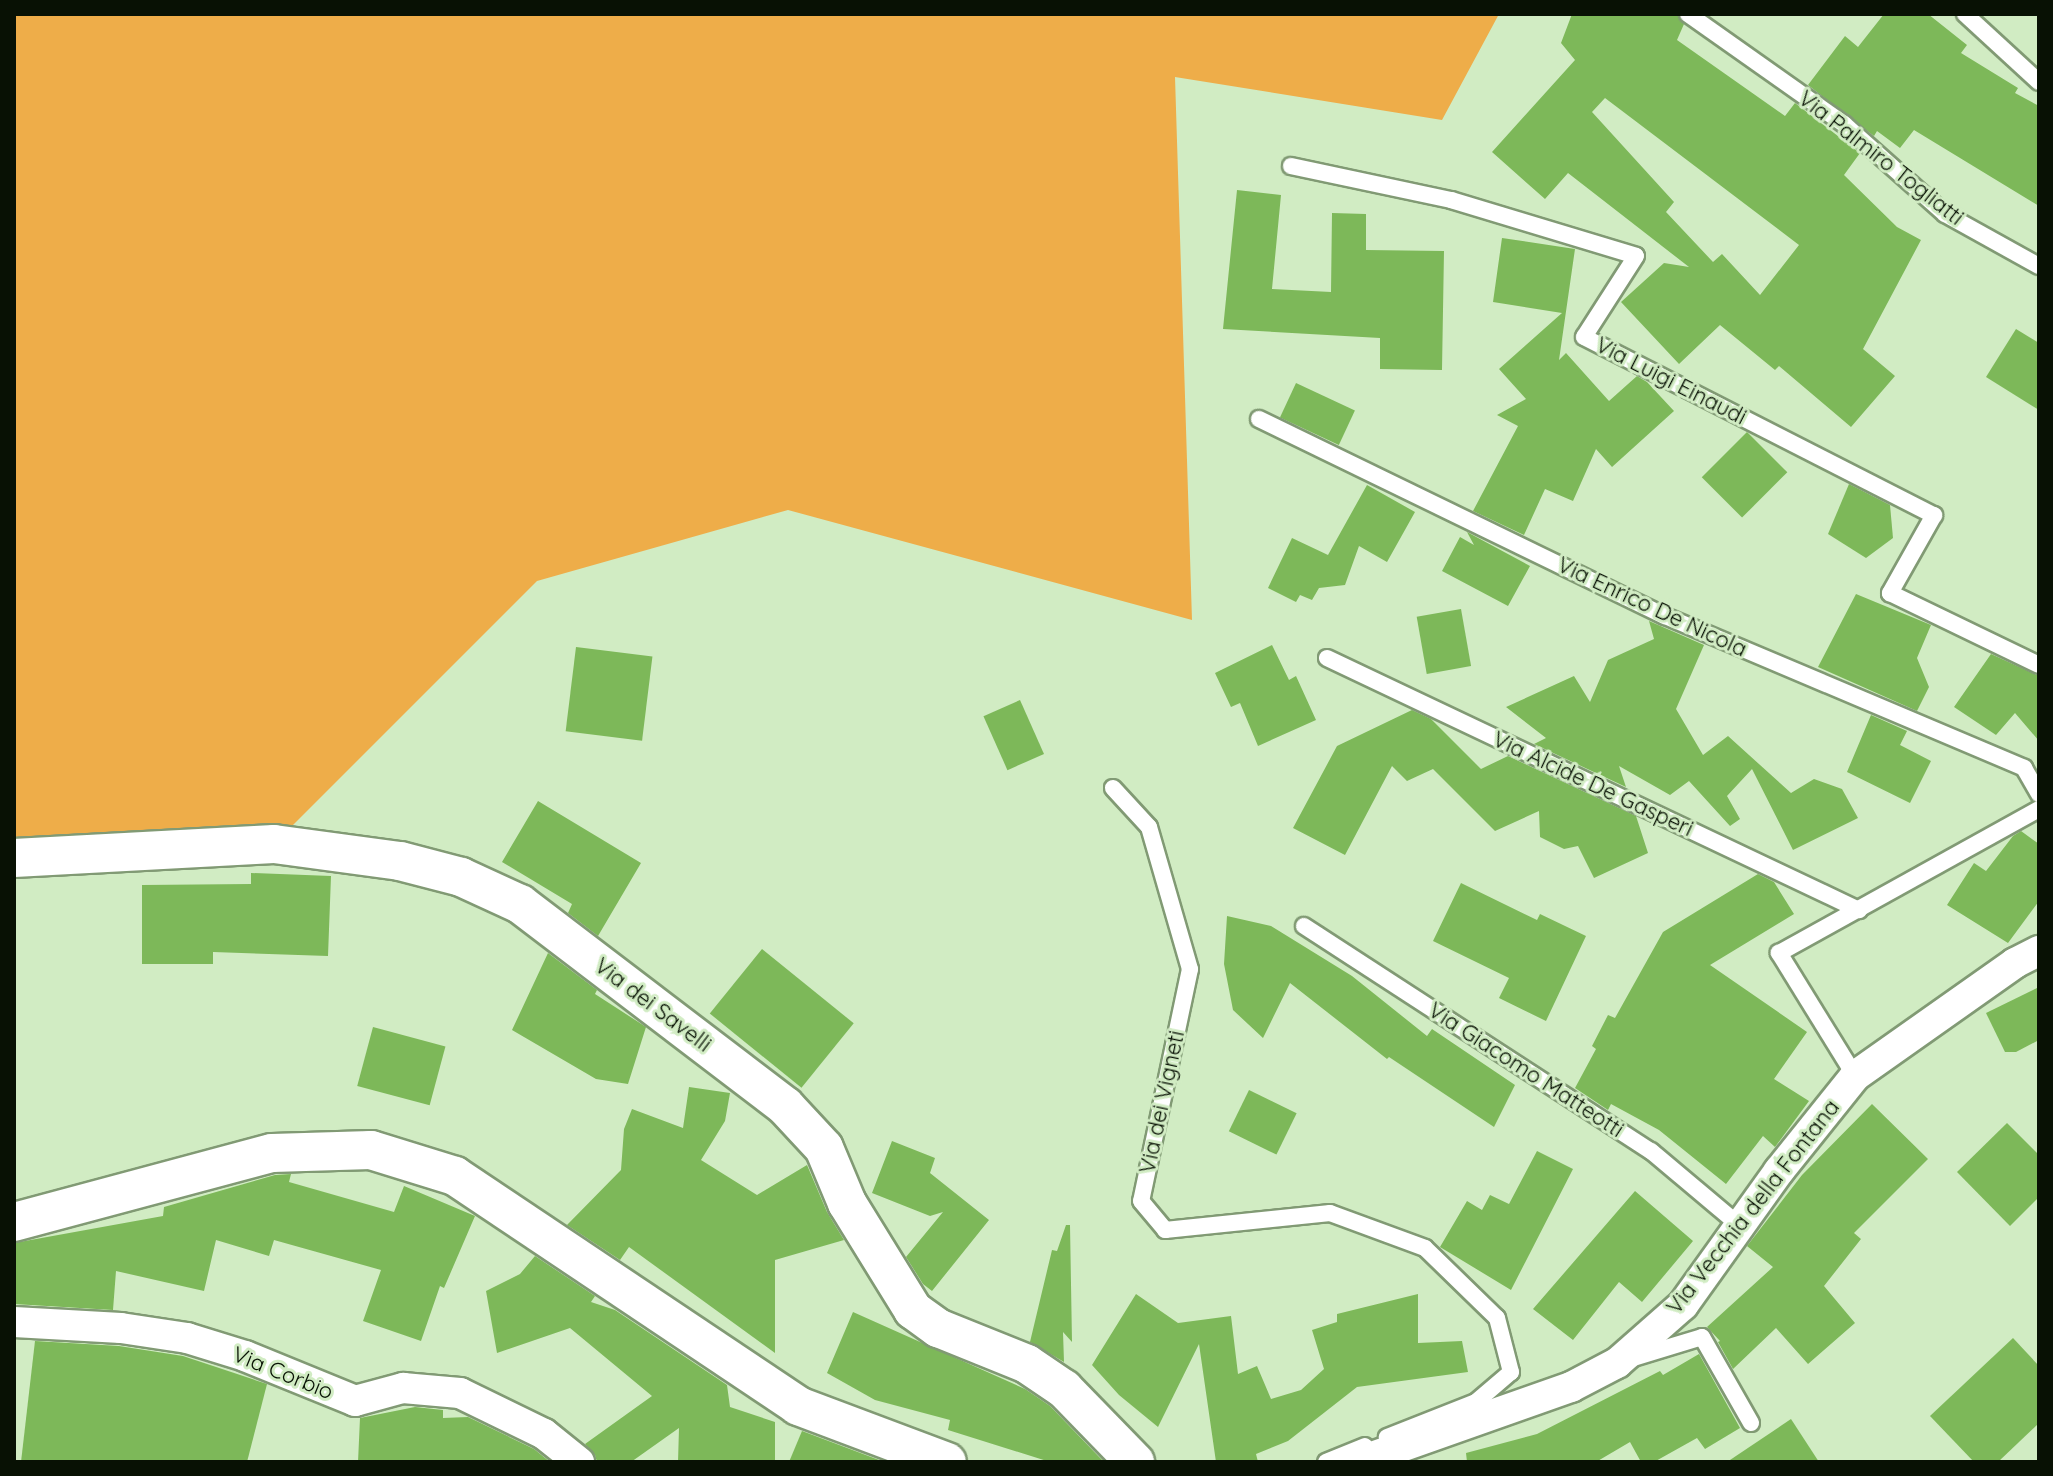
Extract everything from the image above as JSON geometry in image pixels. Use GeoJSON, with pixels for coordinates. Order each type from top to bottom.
{"type":"FeatureCollection","features":[{"type":"Feature","properties":{"kind":"street","name":"Via dei Savelli"},"geometry":{"type":"LineString","coordinates":[[14,858],[274,844],[400,861],[461,877],[520,904],[785,1106],[824,1148],[847,1203],[913,1310],[938,1328],[1027,1364],[1064,1389],[1135,1462]]}},
{"type":"Feature","properties":{"kind":"street","name":"Via Vecchia della Fontana"},"geometry":{"type":"LineString","coordinates":[[1358,1462],[1571,1387],[1617,1363],[1683,1305],[1739,1225],[1855,1076],[2015,963],[2039,951]]}},
{"type":"Feature","properties":{"kind":"street"},"geometry":{"type":"LineString","coordinates":[[14,1222],[272,1153],[371,1150],[455,1176],[798,1406],[933,1460]]}},
{"type":"Feature","properties":{"kind":"street","name":"Via Corbio"},"geometry":{"type":"LineString","coordinates":[[14,1322],[121,1328],[187,1338],[245,1356],[346,1400],[366,1399],[403,1388],[460,1393],[544,1434],[579,1462]]}},
{"type":"Feature","properties":{"kind":"lane","name":"Via Palmiro Togliatti"},"geometry":{"type":"LineString","coordinates":[[1688,14],[1844,124],[1945,214],[2039,266]]}},
{"type":"Feature","properties":{"kind":"lane"},"geometry":{"type":"LineString","coordinates":[[1965,14],[2039,82]]}},
{"type":"Feature","properties":{"kind":"lane","name":"Via Luigi Einaudi"},"geometry":{"type":"LineString","coordinates":[[1291,166],[1451,200],[1636,256],[1584,337],[1934,515],[1890,593],[2039,665]]}},
{"type":"Feature","properties":{"kind":"lane","name":"Via Enrico De Nicola"},"geometry":{"type":"LineString","coordinates":[[1259,419],[1665,616],[2024,768],[2039,794]]}},
{"type":"Feature","properties":{"kind":"lane","name":"Via Alcide De Gasperi"},"geometry":{"type":"LineString","coordinates":[[1327,658],[1859,910]]}},
{"type":"Feature","properties":{"kind":"lane","name":"Via dei Vigneti"},"geometry":{"type":"LineString","coordinates":[[1113,788],[1149,827],[1190,969],[1141,1201],[1165,1230],[1330,1213],[1425,1248],[1497,1318],[1511,1372],[1476,1402],[1326,1462]]}},
{"type":"Feature","properties":{"kind":"lane"},"geometry":{"type":"LineString","coordinates":[[1855,1076],[1779,953],[2039,809]]}},
{"type":"Feature","properties":{"kind":"lane","name":"Via Giacomo Matteotti"},"geometry":{"type":"LineString","coordinates":[[1304,926],[1651,1151],[1739,1225]]}},
{"type":"Feature","properties":{"kind":"lane"},"geometry":{"type":"LineString","coordinates":[[1617,1363],[1702,1337],[1751,1423]]}},
{"type":"Feature","properties":{"kind":"shaded area"},"geometry":{"type":"Polygon","coordinates":[[[14,14],[1499,14],[1442,120],[1175,77],[1192,620],[788,510],[537,581],[274,844],[14,856],[14,14]]]}},
{"type":"Feature","properties":{"kind":"building"},"geometry":{"type":"Polygon","coordinates":[[[1572,14],[1677,14],[1684,24],[1677,40],[1785,116],[1795,103],[1860,153],[1844,175],[1897,227],[1921,240],[1863,349],[1895,376],[1851,427],[1779,366],[1775,370],[1720,325],[1679,364],[1621,302],[1664,263],[1689,267],[1568,173],[1545,199],[1492,152],[1575,60],[1561,43],[1572,14]],[[1605,98],[1592,112],[1674,202],[1666,212],[1713,262],[1722,254],[1760,295],[1799,245],[1605,98]]]}},
{"type":"Feature","properties":{"kind":"building"},"geometry":{"type":"Polygon","coordinates":[[[1884,14],[1928,14],[1967,45],[1961,53],[2018,88],[2015,93],[2039,106],[2039,206],[1914,130],[1900,148],[1877,131],[1874,136],[1808,85],[1845,36],[1858,47],[1884,14]]]}},
{"type":"Feature","properties":{"kind":"building"},"geometry":{"type":"Polygon","coordinates":[[[1237,190],[1281,195],[1272,289],[1331,292],[1332,213],[1366,214],[1366,250],[1444,251],[1442,370],[1380,369],[1380,338],[1223,329],[1237,190]]]}},
{"type":"Feature","properties":{"kind":"building"},"geometry":{"type":"Polygon","coordinates":[[[1502,238],[1575,249],[1559,360],[1566,353],[1609,401],[1637,376],[1647,382],[1674,411],[1612,467],[1596,449],[1573,501],[1545,489],[1524,535],[1473,511],[1518,426],[1497,415],[1526,399],[1499,369],[1562,313],[1493,302],[1502,238]]]}},
{"type":"Feature","properties":{"kind":"building"},"geometry":{"type":"Polygon","coordinates":[[[2016,329],[2039,343],[2039,410],[1986,377],[2016,329]]]}},
{"type":"Feature","properties":{"kind":"building"},"geometry":{"type":"Polygon","coordinates":[[[1296,383],[1355,410],[1339,445],[1280,417],[1296,383]]]}},
{"type":"Feature","properties":{"kind":"building"},"geometry":{"type":"Polygon","coordinates":[[[1747,432],[1787,472],[1742,518],[1702,477],[1747,432]]]}},
{"type":"Feature","properties":{"kind":"building"},"geometry":{"type":"Polygon","coordinates":[[[1849,484],[1890,505],[1893,538],[1866,558],[1828,534],[1849,484]]]}},
{"type":"Feature","properties":{"kind":"building"},"geometry":{"type":"Polygon","coordinates":[[[1367,485],[1415,512],[1387,562],[1359,546],[1345,585],[1319,588],[1312,600],[1300,595],[1296,602],[1268,588],[1292,538],[1328,555],[1367,485]]]}},
{"type":"Feature","properties":{"kind":"building"},"geometry":{"type":"Polygon","coordinates":[[[1467,532],[1530,566],[1508,606],[1442,571],[1460,537],[1474,545],[1467,532]]]}},
{"type":"Feature","properties":{"kind":"building"},"geometry":{"type":"Polygon","coordinates":[[[1856,594],[1931,625],[1917,658],[1929,687],[1917,711],[1818,667],[1856,594]]]}},
{"type":"Feature","properties":{"kind":"building"},"geometry":{"type":"Polygon","coordinates":[[[1461,609],[1471,666],[1427,674],[1417,617],[1461,609]]]}},
{"type":"Feature","properties":{"kind":"building"},"geometry":{"type":"Polygon","coordinates":[[[1649,621],[1704,645],[1676,709],[1703,755],[1728,736],[1791,793],[1814,779],[1842,789],[1858,818],[1793,850],[1752,769],[1727,796],[1740,819],[1730,826],[1689,781],[1670,795],[1619,766],[1626,787],[1534,744],[1546,738],[1506,707],[1574,676],[1590,702],[1608,660],[1654,639],[1649,621]]]}},
{"type":"Feature","properties":{"kind":"building"},"geometry":{"type":"Polygon","coordinates":[[[1272,645],[1289,680],[1296,676],[1316,720],[1258,746],[1240,703],[1231,707],[1215,673],[1272,645]]]}},
{"type":"Feature","properties":{"kind":"building"},"geometry":{"type":"Polygon","coordinates":[[[576,647],[652,656],[642,741],[566,731],[576,647]]]}},
{"type":"Feature","properties":{"kind":"building"},"geometry":{"type":"Polygon","coordinates":[[[1991,654],[2039,676],[2039,741],[2015,713],[1996,735],[1954,707],[1991,654]]]}},
{"type":"Feature","properties":{"kind":"building"},"geometry":{"type":"Polygon","coordinates":[[[1020,700],[1044,754],[1007,770],[983,716],[1020,700]]]}},
{"type":"Feature","properties":{"kind":"building"},"geometry":{"type":"Polygon","coordinates":[[[1412,710],[1431,719],[1481,769],[1508,756],[1636,816],[1648,853],[1594,878],[1578,846],[1564,849],[1540,837],[1539,811],[1495,831],[1433,769],[1407,781],[1392,766],[1345,855],[1293,828],[1337,746],[1412,710]]]}},
{"type":"Feature","properties":{"kind":"building"},"geometry":{"type":"Polygon","coordinates":[[[1871,715],[1907,731],[1900,745],[1931,761],[1910,803],[1847,772],[1871,715]]]}},
{"type":"Feature","properties":{"kind":"building"},"geometry":{"type":"Polygon","coordinates":[[[538,801],[641,863],[598,936],[568,913],[572,904],[502,862],[538,801]]]}},
{"type":"Feature","properties":{"kind":"building"},"geometry":{"type":"Polygon","coordinates":[[[2021,831],[2039,844],[2039,901],[2008,943],[1947,905],[1974,863],[1986,871],[2013,836],[2021,831]]]}},
{"type":"Feature","properties":{"kind":"building"},"geometry":{"type":"Polygon","coordinates":[[[251,873],[331,876],[328,956],[213,952],[213,964],[142,964],[142,885],[251,884],[251,873]]]}},
{"type":"Feature","properties":{"kind":"building"},"geometry":{"type":"Polygon","coordinates":[[[1758,874],[1774,882],[1794,914],[1710,965],[1807,1032],[1774,1079],[1809,1101],[1775,1147],[1763,1136],[1726,1184],[1659,1130],[1611,1104],[1608,1110],[1575,1088],[1596,1049],[1592,1046],[1608,1015],[1615,1018],[1663,932],[1758,874]]]}},
{"type":"Feature","properties":{"kind":"building"},"geometry":{"type":"Polygon","coordinates":[[[1461,883],[1537,920],[1540,914],[1586,936],[1546,1021],[1499,998],[1509,978],[1433,941],[1461,883]]]}},
{"type":"Feature","properties":{"kind":"building"},"geometry":{"type":"Polygon","coordinates":[[[1227,916],[1271,926],[1352,976],[1427,1036],[1432,1029],[1515,1085],[1494,1127],[1389,1057],[1387,1059],[1290,983],[1263,1038],[1233,1010],[1224,964],[1227,916]]]}},
{"type":"Feature","properties":{"kind":"building"},"geometry":{"type":"Polygon","coordinates":[[[762,949],[854,1023],[801,1088],[710,1014],[762,949]]]}},
{"type":"Feature","properties":{"kind":"building"},"geometry":{"type":"Polygon","coordinates":[[[548,953],[597,990],[595,994],[646,1027],[628,1084],[596,1079],[512,1030],[548,953]]]}},
{"type":"Feature","properties":{"kind":"building"},"geometry":{"type":"Polygon","coordinates":[[[2039,987],[2039,1040],[2016,1052],[2005,1052],[1986,1013],[2039,987]]]}},
{"type":"Feature","properties":{"kind":"building"},"geometry":{"type":"Polygon","coordinates":[[[373,1027],[445,1046],[430,1105],[357,1086],[373,1027]]]}},
{"type":"Feature","properties":{"kind":"building"},"geometry":{"type":"Polygon","coordinates":[[[689,1087],[730,1093],[725,1121],[701,1160],[757,1195],[807,1165],[827,1212],[844,1240],[775,1260],[775,1353],[629,1247],[620,1260],[567,1225],[621,1170],[624,1129],[632,1109],[683,1128],[689,1087]]]}},
{"type":"Feature","properties":{"kind":"building"},"geometry":{"type":"Polygon","coordinates":[[[1249,1090],[1297,1113],[1276,1155],[1229,1131],[1249,1090]]]}},
{"type":"Feature","properties":{"kind":"building"},"geometry":{"type":"Polygon","coordinates":[[[1872,1104],[1928,1159],[1854,1233],[1861,1239],[1824,1286],[1855,1323],[1808,1364],[1776,1328],[1733,1369],[1720,1341],[1707,1327],[1773,1267],[1747,1246],[1802,1175],[1872,1104]]]}},
{"type":"Feature","properties":{"kind":"building"},"geometry":{"type":"Polygon","coordinates":[[[2007,1123],[2039,1155],[2039,1197],[2010,1226],[1957,1172],[2007,1123]]]}},
{"type":"Feature","properties":{"kind":"building"},"geometry":{"type":"Polygon","coordinates":[[[892,1141],[935,1158],[930,1173],[989,1220],[932,1291],[923,1284],[906,1257],[943,1212],[930,1216],[872,1193],[892,1141]]]}},
{"type":"Feature","properties":{"kind":"building"},"geometry":{"type":"Polygon","coordinates":[[[1537,1151],[1573,1169],[1511,1290],[1440,1247],[1467,1201],[1482,1210],[1490,1195],[1509,1204],[1537,1151]]]}},
{"type":"Feature","properties":{"kind":"building"},"geometry":{"type":"Polygon","coordinates":[[[291,1174],[289,1182],[394,1212],[404,1186],[475,1216],[444,1288],[440,1286],[421,1341],[363,1321],[381,1270],[274,1240],[269,1256],[216,1240],[204,1291],[116,1271],[113,1310],[14,1304],[14,1243],[163,1216],[164,1207],[275,1175],[291,1174]]]}},
{"type":"Feature","properties":{"kind":"building"},"geometry":{"type":"Polygon","coordinates":[[[1635,1191],[1693,1241],[1642,1302],[1619,1282],[1573,1340],[1533,1309],[1635,1191]]]}},
{"type":"Feature","properties":{"kind":"building"},"geometry":{"type":"Polygon","coordinates":[[[1066,1225],[1070,1225],[1072,1342],[1063,1332],[1064,1362],[1030,1342],[1052,1250],[1057,1251],[1066,1225]]]}},
{"type":"Feature","properties":{"kind":"building"},"geometry":{"type":"Polygon","coordinates":[[[535,1256],[595,1296],[591,1302],[615,1310],[727,1385],[730,1407],[775,1422],[775,1462],[678,1462],[679,1428],[631,1462],[597,1462],[585,1444],[652,1396],[570,1328],[497,1353],[486,1291],[520,1274],[535,1256]]]}},
{"type":"Feature","properties":{"kind":"building"},"geometry":{"type":"Polygon","coordinates":[[[1136,1294],[1178,1323],[1231,1316],[1238,1374],[1257,1366],[1271,1399],[1301,1390],[1324,1369],[1312,1330],[1337,1322],[1337,1314],[1418,1294],[1418,1343],[1462,1341],[1468,1372],[1357,1387],[1288,1441],[1256,1454],[1258,1462],[1216,1462],[1199,1344],[1158,1427],[1119,1395],[1092,1365],[1136,1294]]]}},
{"type":"Feature","properties":{"kind":"building"},"geometry":{"type":"Polygon","coordinates":[[[853,1312],[1025,1389],[1050,1406],[1104,1462],[1050,1462],[948,1430],[950,1420],[875,1400],[827,1373],[853,1312]]]}},
{"type":"Feature","properties":{"kind":"building"},"geometry":{"type":"Polygon","coordinates":[[[2013,1338],[2039,1366],[2039,1423],[1998,1462],[1974,1462],[1930,1416],[2013,1338]]]}},
{"type":"Feature","properties":{"kind":"building"},"geometry":{"type":"Polygon","coordinates":[[[35,1341],[119,1346],[183,1356],[267,1384],[247,1462],[21,1462],[35,1341]]]}},
{"type":"Feature","properties":{"kind":"building"},"geometry":{"type":"Polygon","coordinates":[[[1699,1354],[1740,1428],[1705,1449],[1697,1438],[1654,1462],[1641,1462],[1630,1442],[1596,1462],[1467,1462],[1466,1453],[1537,1434],[1660,1371],[1663,1375],[1699,1354]]]}},
{"type":"Feature","properties":{"kind":"building"},"geometry":{"type":"Polygon","coordinates":[[[415,1407],[443,1410],[443,1418],[468,1417],[534,1449],[550,1462],[358,1462],[360,1418],[415,1407]]]}},
{"type":"Feature","properties":{"kind":"building"},"geometry":{"type":"Polygon","coordinates":[[[1791,1419],[1819,1462],[1727,1462],[1791,1419]]]}},
{"type":"Feature","properties":{"kind":"building"},"geometry":{"type":"Polygon","coordinates":[[[802,1431],[879,1460],[879,1462],[789,1462],[802,1431]]]}}]}
